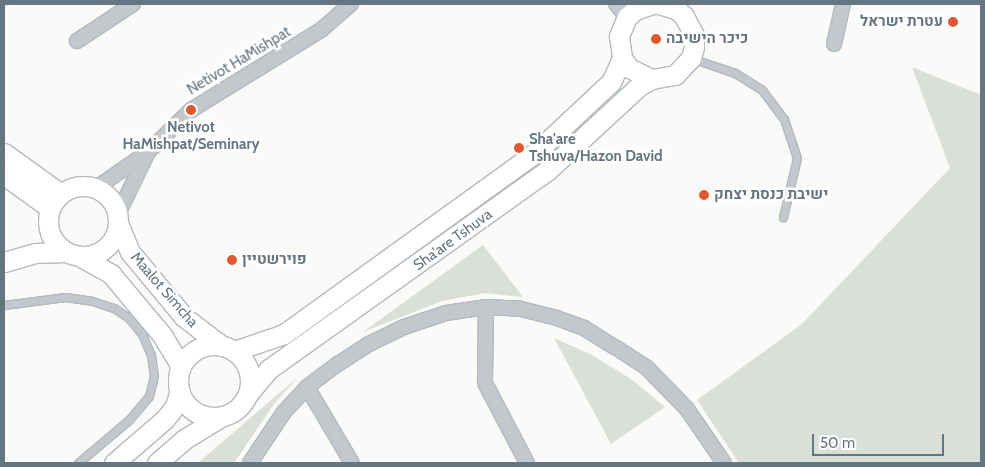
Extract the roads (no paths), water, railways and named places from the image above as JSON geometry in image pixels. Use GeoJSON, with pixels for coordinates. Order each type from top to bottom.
{"type":"FeatureCollection","features":[{"type":"Feature","properties":{"kind":"street"},"geometry":{"type":"LineString","coordinates":[[76,41],[133,4]]}},
{"type":"Feature","properties":{"kind":"street","name":"Netivot HaMishpat"},"geometry":{"type":"LineString","coordinates":[[96,188],[148,152],[191,110],[321,30],[352,4]]}},
{"type":"Feature","properties":{"kind":"street"},"geometry":{"type":"LineString","coordinates":[[694,4],[694,35],[691,58],[675,75],[652,79],[640,75],[622,58],[619,36],[622,10],[650,4],[676,9],[684,16],[694,35]]}},
{"type":"Feature","properties":{"kind":"street"},"geometry":{"type":"LineString","coordinates":[[834,44],[843,4]]}},
{"type":"Feature","properties":{"kind":"street","name":"Sha'are Tshuva"},"geometry":{"type":"LineString","coordinates":[[228,348],[284,334],[534,154],[611,82],[622,58]]}},
{"type":"Feature","properties":{"kind":"street","name":"Sha'are Tshuva"},"geometry":{"type":"LineString","coordinates":[[248,394],[270,369],[547,171],[639,86],[652,79]]}},
{"type":"Feature","properties":{"kind":"street","name":"Netivot HaMishpat"},"geometry":{"type":"LineString","coordinates":[[118,220],[148,152]]}},
{"type":"Feature","properties":{"kind":"street"},"geometry":{"type":"LineString","coordinates":[[4,153],[55,201]]}},
{"type":"Feature","properties":{"kind":"street"},"geometry":{"type":"LineString","coordinates":[[4,175],[55,201]]}},
{"type":"Feature","properties":{"kind":"street"},"geometry":{"type":"LineString","coordinates":[[4,262],[34,253],[73,254],[101,252],[110,245],[118,220],[108,196],[96,188],[80,186],[55,201],[49,231],[34,253]]}},
{"type":"Feature","properties":{"kind":"street","name":"Maalot Simcha"},"geometry":{"type":"LineString","coordinates":[[118,220],[130,252],[184,317],[228,348]]}},
{"type":"Feature","properties":{"kind":"street"},"geometry":{"type":"LineString","coordinates":[[49,231],[73,254]]}},
{"type":"Feature","properties":{"kind":"street","name":"Maalot Simcha"},"geometry":{"type":"LineString","coordinates":[[73,254],[110,274],[166,342],[181,367]]}},
{"type":"Feature","properties":{"kind":"street"},"geometry":{"type":"LineString","coordinates":[[486,306],[485,383],[527,463]]}},
{"type":"Feature","properties":{"kind":"street"},"geometry":{"type":"LineString","coordinates":[[250,463],[284,412],[307,387],[369,344],[404,328],[446,313],[486,306],[521,309],[554,317],[584,328],[647,368],[687,409],[724,463]]}},
{"type":"Feature","properties":{"kind":"street"},"geometry":{"type":"LineString","coordinates":[[114,463],[165,420],[175,406],[180,391],[181,367],[198,349],[228,348],[249,370],[248,394],[233,412],[221,417],[183,440],[157,463]]}},
{"type":"Feature","properties":{"kind":"street"},"geometry":{"type":"LineString","coordinates":[[307,387],[352,463]]}},
{"type":"Feature","properties":{"kind":"street"},"geometry":{"type":"LineString","coordinates":[[180,391],[191,409],[200,414],[221,417]]}},
{"type":"Feature","properties":{"kind":"lane"},"geometry":{"type":"LineString","coordinates":[[691,58],[735,73],[762,90],[784,118],[797,158],[783,217]]}},
{"type":"Feature","properties":{"kind":"lane"},"geometry":{"type":"LineString","coordinates":[[4,305],[65,297],[92,301],[114,308],[129,318],[142,334],[151,354],[154,376],[149,396],[130,419],[78,463]]}},
{"type":"Feature","properties":{"kind":"place","name":"עטרת ישראל"},"geometry":{"type":"Point","coordinates":[953,22]}},
{"type":"Feature","properties":{"kind":"place","name":"כיכר הישיבה"},"geometry":{"type":"Point","coordinates":[656,39]}},
{"type":"Feature","properties":{"kind":"place","name":"Netivot HaMishpat/Seminary"},"geometry":{"type":"Point","coordinates":[191,110]}},
{"type":"Feature","properties":{"kind":"place","name":"Sha'are Tshuva/Hazon David"},"geometry":{"type":"Point","coordinates":[519,148]}},
{"type":"Feature","properties":{"kind":"place","name":"ישיבת כנסת יצחק"},"geometry":{"type":"Point","coordinates":[704,195]}},
{"type":"Feature","properties":{"kind":"place","name":"פוירשטיין"},"geometry":{"type":"Point","coordinates":[232,260]}}]}
